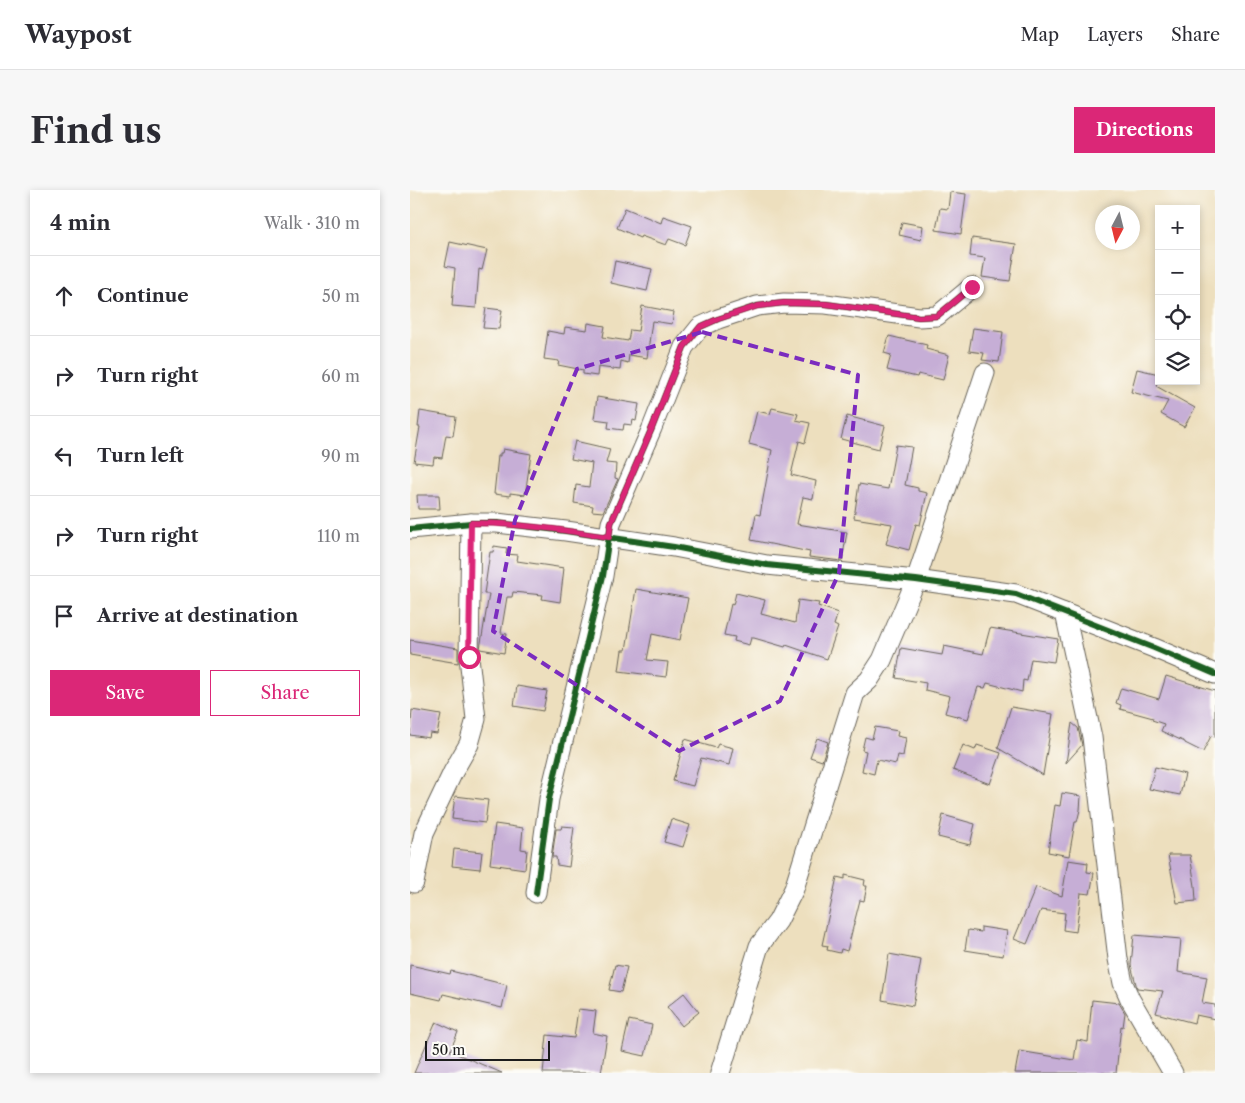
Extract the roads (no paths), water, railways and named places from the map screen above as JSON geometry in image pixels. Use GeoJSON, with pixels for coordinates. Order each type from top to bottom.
{"type":"FeatureCollection","features":[{"type":"Feature","properties":{"kind":"street"},"geometry":{"type":"LineString","coordinates":[[536,893],[549,799],[603,576],[611,523],[684,347],[700,327],[749,309],[784,303],[826,304],[919,317],[937,316],[972,287]]}},
{"type":"Feature","properties":{"kind":"street"},"geometry":{"type":"LineString","coordinates":[[720,1073],[759,946],[778,921],[794,890],[855,693],[869,680],[882,660],[916,580],[984,374]]}},
{"type":"Feature","properties":{"kind":"street"},"geometry":{"type":"LineString","coordinates":[[414,883],[424,833],[469,744],[476,719],[469,657],[471,523]]}},
{"type":"Feature","properties":{"kind":"street"},"geometry":{"type":"LineString","coordinates":[[410,529],[471,523],[506,524],[674,547],[766,565],[916,580],[1016,594],[1215,674]]}},
{"type":"Feature","properties":{"kind":"street"},"geometry":{"type":"LineString","coordinates":[[1065,613],[1092,737],[1118,958],[1123,983],[1139,1016],[1173,1073]]}}]}
